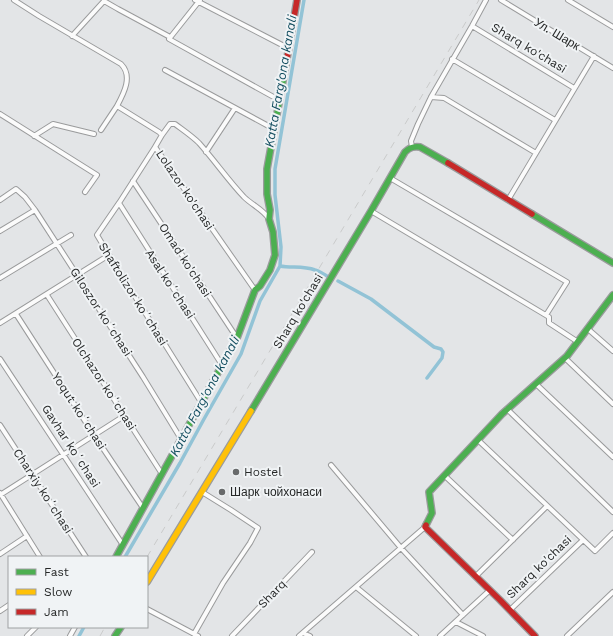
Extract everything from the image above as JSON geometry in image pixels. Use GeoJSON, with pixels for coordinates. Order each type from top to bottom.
{"type":"FeatureCollection","features":[{"type":"Feature","properties":{"kind":"street"},"geometry":{"type":"LineString","coordinates":[[14,0],[121,64],[124,68],[126,84],[122,96],[101,130]]}},
{"type":"Feature","properties":{"kind":"street"},"geometry":{"type":"LineString","coordinates":[[269,219],[270,210],[267,194],[267,169],[297,0]]}},
{"type":"Feature","properties":{"kind":"street"},"geometry":{"type":"LineString","coordinates":[[486,0],[431,97],[411,141],[412,146],[423,148],[613,263]]}},
{"type":"Feature","properties":{"kind":"street","name":"Ул. Шарк"},"geometry":{"type":"LineString","coordinates":[[501,0],[613,68]]}},
{"type":"Feature","properties":{"kind":"street"},"geometry":{"type":"LineString","coordinates":[[568,0],[613,27]]}},
{"type":"Feature","properties":{"kind":"street"},"geometry":{"type":"LineString","coordinates":[[72,36],[104,1],[279,100]]}},
{"type":"Feature","properties":{"kind":"street"},"geometry":{"type":"LineString","coordinates":[[170,37],[198,1],[288,48]]}},
{"type":"Feature","properties":{"kind":"street","name":"Sharq ko'chasi"},"geometry":{"type":"LineString","coordinates":[[472,26],[574,88]]}},
{"type":"Feature","properties":{"kind":"street","name":"Sharq ko'chasi"},"geometry":{"type":"LineString","coordinates":[[508,200],[594,56]]}},
{"type":"Feature","properties":{"kind":"street"},"geometry":{"type":"LineString","coordinates":[[452,59],[555,120]]}},
{"type":"Feature","properties":{"kind":"street"},"geometry":{"type":"LineString","coordinates":[[165,70],[274,130]]}},
{"type":"Feature","properties":{"kind":"street"},"geometry":{"type":"LineString","coordinates":[[431,97],[444,98],[536,153]]}},
{"type":"Feature","properties":{"kind":"street","name":"Lolazor ko'chasi"},"geometry":{"type":"LineString","coordinates":[[117,106],[162,135],[155,147],[255,290]]}},
{"type":"Feature","properties":{"kind":"street"},"geometry":{"type":"LineString","coordinates":[[206,152],[235,108]]}},
{"type":"Feature","properties":{"kind":"street"},"geometry":{"type":"LineString","coordinates":[[0,114],[97,175],[85,192]]}},
{"type":"Feature","properties":{"kind":"street"},"geometry":{"type":"LineString","coordinates":[[34,136],[53,124],[94,134]]}},
{"type":"Feature","properties":{"kind":"street"},"geometry":{"type":"LineString","coordinates":[[117,556],[237,338],[255,290],[260,286],[270,270],[275,256],[273,232],[269,217],[246,199],[198,142],[175,124],[170,124],[162,135]]}},
{"type":"Feature","properties":{"kind":"street","name":"Sharq ko'chasi"},"geometry":{"type":"LineString","coordinates":[[148,580],[371,212],[406,150],[412,146]]}},
{"type":"Feature","properties":{"kind":"street","name":"Shaftolizor koʻchasi"},"geometry":{"type":"LineString","coordinates":[[155,147],[97,234],[109,256],[201,402]]}},
{"type":"Feature","properties":{"kind":"street"},"geometry":{"type":"LineString","coordinates":[[390,178],[567,282],[546,315]]}},
{"type":"Feature","properties":{"kind":"street","name":"Omad ko'chasi"},"geometry":{"type":"LineString","coordinates":[[133,181],[237,338]]}},
{"type":"Feature","properties":{"kind":"street","name":"Giloszor koʻchasi"},"geometry":{"type":"LineString","coordinates":[[0,200],[16,189],[25,197],[35,210],[78,274],[181,439]]}},
{"type":"Feature","properties":{"kind":"street","name":"Asal koʻchasi"},"geometry":{"type":"LineString","coordinates":[[119,203],[222,364]]}},
{"type":"Feature","properties":{"kind":"street"},"geometry":{"type":"LineString","coordinates":[[0,231],[35,210]]}},
{"type":"Feature","properties":{"kind":"street"},"geometry":{"type":"LineString","coordinates":[[371,212],[546,315],[549,317],[549,323],[578,342]]}},
{"type":"Feature","properties":{"kind":"street"},"geometry":{"type":"LineString","coordinates":[[0,278],[71,235]]}},
{"type":"Feature","properties":{"kind":"street"},"geometry":{"type":"LineString","coordinates":[[0,324],[109,256]]}},
{"type":"Feature","properties":{"kind":"street","name":"Olchazor koʻchasi"},"geometry":{"type":"LineString","coordinates":[[46,295],[162,474]]}},
{"type":"Feature","properties":{"kind":"street"},"geometry":{"type":"LineString","coordinates":[[299,636],[425,527],[432,513],[430,492],[507,409],[565,358],[613,295]]}},
{"type":"Feature","properties":{"kind":"street","name":"Yoqut koʻchasi"},"geometry":{"type":"LineString","coordinates":[[16,314],[143,508]]}},
{"type":"Feature","properties":{"kind":"street"},"geometry":{"type":"LineString","coordinates":[[588,329],[613,351]]}},
{"type":"Feature","properties":{"kind":"street"},"geometry":{"type":"LineString","coordinates":[[565,358],[613,404]]}},
{"type":"Feature","properties":{"kind":"street","name":"Gavhar koʻchasi"},"geometry":{"type":"LineString","coordinates":[[0,359],[123,545]]}},
{"type":"Feature","properties":{"kind":"street"},"geometry":{"type":"LineString","coordinates":[[536,384],[613,457]]}},
{"type":"Feature","properties":{"kind":"street"},"geometry":{"type":"LineString","coordinates":[[507,409],[613,512]]}},
{"type":"Feature","properties":{"kind":"street"},"geometry":{"type":"LineString","coordinates":[[39,556],[0,494],[124,416]]}},
{"type":"Feature","properties":{"kind":"street","name":"Charxiy koʻchasi"},"geometry":{"type":"LineString","coordinates":[[0,425],[85,556]]}},
{"type":"Feature","properties":{"kind":"street","name":"Sharq ko'chasi"},"geometry":{"type":"LineString","coordinates":[[478,440],[595,551],[613,532]]}},
{"type":"Feature","properties":{"kind":"street"},"geometry":{"type":"LineString","coordinates":[[331,465],[401,548],[463,615]]}},
{"type":"Feature","properties":{"kind":"street"},"geometry":{"type":"LineString","coordinates":[[445,476],[512,540]]}},
{"type":"Feature","properties":{"kind":"street"},"geometry":{"type":"LineString","coordinates":[[148,610],[196,635],[223,583],[250,543],[258,528],[202,492]]}},
{"type":"Feature","properties":{"kind":"street"},"geometry":{"type":"LineString","coordinates":[[476,576],[547,506]]}},
{"type":"Feature","properties":{"kind":"street"},"geometry":{"type":"LineString","coordinates":[[425,527],[535,636]]}},
{"type":"Feature","properties":{"kind":"street"},"geometry":{"type":"LineString","coordinates":[[0,554],[28,536]]}},
{"type":"Feature","properties":{"kind":"street","name":"Sharq ko'chasi"},"geometry":{"type":"LineString","coordinates":[[510,610],[583,540]]}},
{"type":"Feature","properties":{"kind":"street","name":"Sharq"},"geometry":{"type":"LineString","coordinates":[[232,636],[312,552]]}},
{"type":"Feature","properties":{"kind":"street"},"geometry":{"type":"LineString","coordinates":[[356,586],[416,636]]}},
{"type":"Feature","properties":{"kind":"street"},"geometry":{"type":"LineString","coordinates":[[440,636],[490,590]]}},
{"type":"Feature","properties":{"kind":"street"},"geometry":{"type":"LineString","coordinates":[[567,636],[613,592]]}},
{"type":"Feature","properties":{"kind":"street"},"geometry":{"type":"LineString","coordinates":[[456,622],[483,636]]}},
{"type":"Feature","properties":{"kind":"street"},"geometry":{"type":"LineString","coordinates":[[27,636],[35,628]]}},
{"type":"Feature","properties":{"kind":"street"},"geometry":{"type":"LineString","coordinates":[[303,632],[310,636]]}},
{"type":"Feature","properties":{"kind":"waterway","name":"Katta Farg'ona kanali"},"geometry":{"type":"LineString","coordinates":[[126,556],[241,354],[260,301],[280,266],[281,247],[275,195],[275,169],[304,0]]}},
{"type":"Feature","properties":{"kind":"waterway"},"geometry":{"type":"LineString","coordinates":[[280,266],[311,269],[327,276]]}},
{"type":"Feature","properties":{"kind":"waterway"},"geometry":{"type":"LineString","coordinates":[[338,281],[371,299],[434,347],[441,349],[443,352],[442,358],[427,378]]}},
{"type":"Feature","properties":{"kind":"waterway","name":"Katta Farg'ona kanali"},"geometry":{"type":"LineString","coordinates":[[79,636],[83,628]]}},
{"type":"Feature","properties":{"kind":"railway"},"geometry":{"type":"LineString","coordinates":[[148,556],[479,0]]}},
{"type":"Feature","properties":{"kind":"railway"},"geometry":{"type":"LineString","coordinates":[[100,636],[104,628]]}},
{"type":"Feature","properties":{"kind":"traffic: fast"},"geometry":{"type":"LineString","coordinates":[[117,556],[237,338],[255,290],[260,286],[270,270],[275,255],[273,232],[269,219],[270,210],[267,194],[267,169],[286,64]]}},
{"type":"Feature","properties":{"kind":"traffic: fast"},"geometry":{"type":"LineString","coordinates":[[251,411],[405,152],[412,147],[420,147],[448,163]]}},
{"type":"Feature","properties":{"kind":"traffic: fast"},"geometry":{"type":"LineString","coordinates":[[532,214],[613,263]]}},
{"type":"Feature","properties":{"kind":"traffic: fast"},"geometry":{"type":"LineString","coordinates":[[426,525],[432,513],[429,492],[502,414],[567,356],[613,295]]}},
{"type":"Feature","properties":{"kind":"traffic: fast"},"geometry":{"type":"LineString","coordinates":[[115,636],[120,628]]}},
{"type":"Feature","properties":{"kind":"traffic: slow"},"geometry":{"type":"LineString","coordinates":[[148,580],[251,411]]}},
{"type":"Feature","properties":{"kind":"traffic: jam"},"geometry":{"type":"LineString","coordinates":[[286,64],[297,0]]}},
{"type":"Feature","properties":{"kind":"traffic: jam"},"geometry":{"type":"LineString","coordinates":[[448,163],[532,214]]}},
{"type":"Feature","properties":{"kind":"traffic: jam"},"geometry":{"type":"LineString","coordinates":[[426,525],[425,527],[535,636]]}},
{"type":"Feature","properties":{"kind":"place","name":"Hostel"},"geometry":{"type":"Point","coordinates":[236,472]}},
{"type":"Feature","properties":{"kind":"place","name":"Шарк чойхонаси"},"geometry":{"type":"Point","coordinates":[222,492]}}]}
